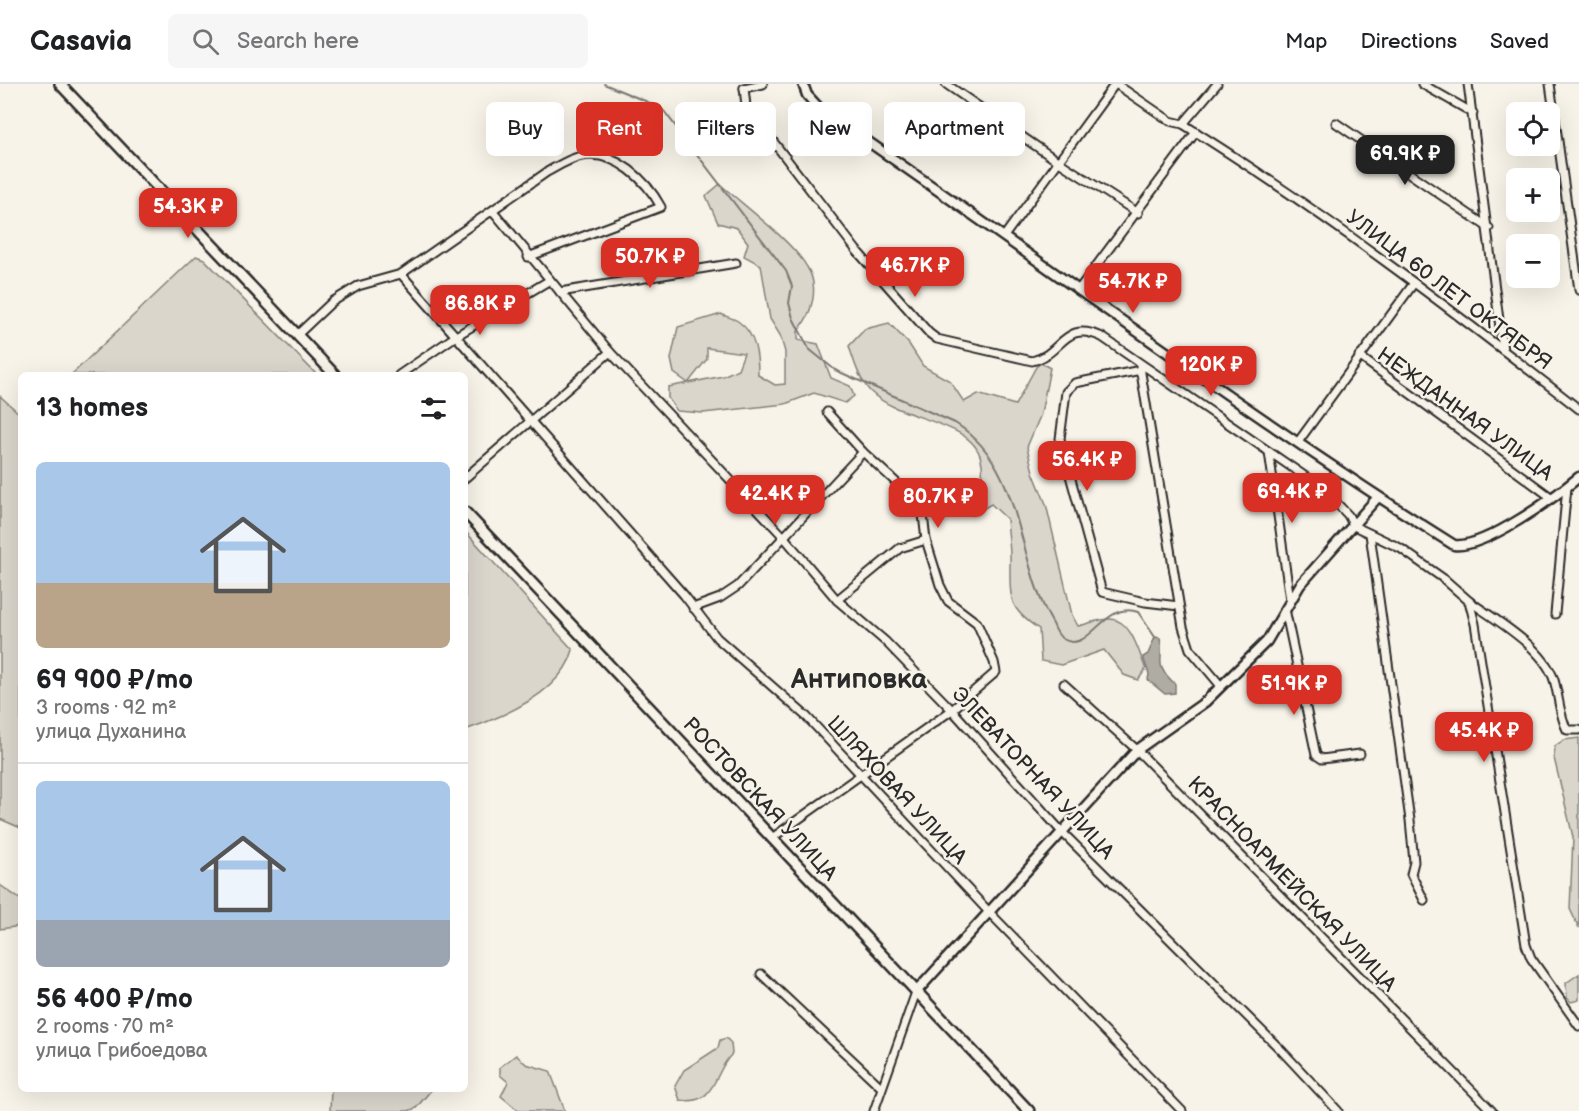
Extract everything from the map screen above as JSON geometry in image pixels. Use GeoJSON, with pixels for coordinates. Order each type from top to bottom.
{"type":"FeatureCollection","features":[{"type":"Feature","properties":{"kind":"main road"},"geometry":{"type":"LineString","coordinates":[[60,84],[332,372]]}},
{"type":"Feature","properties":{"kind":"main road","name":"РОСТОВСКАЯ УЛИЦА"},"geometry":{"type":"LineString","coordinates":[[468,515],[1029,1111]]}},
{"type":"Feature","properties":{"kind":"street"},"geometry":{"type":"LineString","coordinates":[[763,84],[743,86],[747,106],[857,251],[937,339],[1032,361],[1045,356],[1069,335],[1083,330],[1102,337],[1140,366],[1322,488],[1348,515],[1354,526],[1400,548],[1503,624],[1540,657],[1554,680],[1567,730],[1579,730]]}},
{"type":"Feature","properties":{"kind":"street"},"geometry":{"type":"LineString","coordinates":[[803,84],[807,95],[818,106],[1005,235],[1141,336],[1378,497],[1454,545],[1462,546],[1486,538],[1552,498],[1579,477]]}},
{"type":"Feature","properties":{"kind":"street"},"geometry":{"type":"LineString","coordinates":[[946,84],[1138,213]]}},
{"type":"Feature","properties":{"kind":"street"},"geometry":{"type":"LineString","coordinates":[[1005,235],[1116,84]]}},
{"type":"Feature","properties":{"kind":"street","name":"УЛИЦА 60 ЛЕТ ОКТЯБРЯ"},"geometry":{"type":"LineString","coordinates":[[1116,84],[1170,121],[1183,124],[1257,171],[1414,283],[1579,409]]}},
{"type":"Feature","properties":{"kind":"street"},"geometry":{"type":"LineString","coordinates":[[1183,124],[1217,84]]}},
{"type":"Feature","properties":{"kind":"street"},"geometry":{"type":"LineString","coordinates":[[1422,84],[1473,113]]}},
{"type":"Feature","properties":{"kind":"street"},"geometry":{"type":"LineString","coordinates":[[1468,84],[1489,228],[1503,350]]}},
{"type":"Feature","properties":{"kind":"street"},"geometry":{"type":"LineString","coordinates":[[1550,84],[1579,290]]}},
{"type":"Feature","properties":{"kind":"street"},"geometry":{"type":"LineString","coordinates":[[1336,123],[1489,228]]}},
{"type":"Feature","properties":{"kind":"street"},"geometry":{"type":"LineString","coordinates":[[1079,289],[1138,213],[1196,132]]}},
{"type":"Feature","properties":{"kind":"street"},"geometry":{"type":"LineString","coordinates":[[297,335],[332,302],[358,286],[401,274],[548,172],[583,156],[616,162],[628,168],[647,185],[661,207],[528,257]]}},
{"type":"Feature","properties":{"kind":"street","name":"ЭЛЕВАТОРНАЯ УЛИЦА"},"geometry":{"type":"LineString","coordinates":[[493,211],[528,257],[561,292],[610,352],[783,536],[837,600],[886,642],[952,710],[1062,832],[1282,1051],[1338,1111]]}},
{"type":"Feature","properties":{"kind":"street"},"geometry":{"type":"LineString","coordinates":[[561,292],[736,262]]}},
{"type":"Feature","properties":{"kind":"street","name":"ШЛЯХОВАЯ УЛИЦА"},"geometry":{"type":"LineString","coordinates":[[401,274],[717,638],[807,717],[989,912],[1182,1111]]}},
{"type":"Feature","properties":{"kind":"street"},"geometry":{"type":"LineString","coordinates":[[403,372],[456,336],[550,280]]}},
{"type":"Feature","properties":{"kind":"street"},"geometry":{"type":"LineString","coordinates":[[1298,442],[1414,283]]}},
{"type":"Feature","properties":{"kind":"street"},"geometry":{"type":"LineString","coordinates":[[468,475],[610,352]]}},
{"type":"Feature","properties":{"kind":"street","name":"НЕЖДАННАЯ УЛИЦА"},"geometry":{"type":"LineString","coordinates":[[1359,356],[1552,498]]}},
{"type":"Feature","properties":{"kind":"street"},"geometry":{"type":"LineString","coordinates":[[1140,366],[1179,606],[1190,649],[1221,686]]}},
{"type":"Feature","properties":{"kind":"street"},"geometry":{"type":"LineString","coordinates":[[1140,366],[1075,383],[1066,392],[1060,439],[1102,592],[1145,602],[1179,606]]}},
{"type":"Feature","properties":{"kind":"street"},"geometry":{"type":"LineString","coordinates":[[772,838],[952,710],[994,675],[996,667],[978,622],[948,601],[940,585],[926,540],[923,512],[919,502],[863,452],[827,412]]}},
{"type":"Feature","properties":{"kind":"street"},"geometry":{"type":"LineString","coordinates":[[693,608],[720,598],[738,586],[863,452]]}},
{"type":"Feature","properties":{"kind":"street"},"geometry":{"type":"LineString","coordinates":[[1269,452],[1290,600]]}},
{"type":"Feature","properties":{"kind":"street","name":"НЕЖДАННАЯ УЛИЦА"},"geometry":{"type":"LineString","coordinates":[[1555,614],[1567,487]]}},
{"type":"Feature","properties":{"kind":"street"},"geometry":{"type":"LineString","coordinates":[[874,1111],[916,992],[1137,750],[1205,702],[1267,641],[1300,585],[1378,497]]}},
{"type":"Feature","properties":{"kind":"street"},"geometry":{"type":"LineString","coordinates":[[1370,534],[1410,819],[1414,862],[1411,874],[1424,900]]}},
{"type":"Feature","properties":{"kind":"street"},"geometry":{"type":"LineString","coordinates":[[837,600],[900,548],[926,540]]}},
{"type":"Feature","properties":{"kind":"street"},"geometry":{"type":"LineString","coordinates":[[1469,601],[1475,624],[1526,945],[1531,958],[1579,1026]]}},
{"type":"Feature","properties":{"kind":"street"},"geometry":{"type":"LineString","coordinates":[[1285,609],[1316,755],[1322,759],[1360,754]]}},
{"type":"Feature","properties":{"kind":"street","name":"КРАСНОАРМЕЙСКАЯ УЛИЦА"},"geometry":{"type":"LineString","coordinates":[[1064,684],[1137,750],[1492,1111]]}},
{"type":"Feature","properties":{"kind":"street"},"geometry":{"type":"LineString","coordinates":[[761,974],[881,1087]]}},
{"type":"Feature","properties":{"kind":"shaded area"},"geometry":{"type":"Polygon","coordinates":[[[720,184],[779,235],[807,267],[814,292],[807,317],[798,331],[798,340],[818,344],[831,378],[850,386],[854,396],[845,403],[814,393],[785,404],[703,413],[677,411],[668,398],[668,387],[688,383],[674,373],[671,359],[678,327],[721,314],[737,321],[749,333],[756,353],[758,375],[775,385],[785,384],[785,352],[780,335],[770,319],[761,265],[744,256],[748,243],[737,228],[718,223],[706,196],[720,184]],[[707,348],[707,359],[688,383],[723,376],[738,369],[744,353],[707,348]]]}},
{"type":"Feature","properties":{"kind":"shaded area"},"geometry":{"type":"Polygon","coordinates":[[[196,256],[204,259],[314,372],[74,372],[196,256]]]}},
{"type":"Feature","properties":{"kind":"shaded area"},"geometry":{"type":"Polygon","coordinates":[[[889,323],[909,344],[923,366],[950,381],[964,402],[978,394],[1015,405],[1036,367],[1041,363],[1050,368],[1041,414],[1027,447],[1033,472],[1046,504],[1072,615],[1078,626],[1111,619],[1125,626],[1134,640],[1146,669],[1138,680],[1124,675],[1104,650],[1061,665],[1041,661],[1039,629],[1022,616],[1011,596],[1007,519],[991,504],[973,515],[964,508],[973,497],[981,479],[981,459],[975,446],[950,428],[884,402],[871,392],[857,370],[849,346],[865,329],[889,323]]]}},
{"type":"Feature","properties":{"kind":"shaded area"},"geometry":{"type":"Polygon","coordinates":[[[0,396],[18,412],[18,827],[0,819],[0,396]]]}},
{"type":"Feature","properties":{"kind":"shaded area"},"geometry":{"type":"Polygon","coordinates":[[[468,534],[573,650],[567,665],[544,690],[529,701],[468,729],[468,534]]]}},
{"type":"Feature","properties":{"kind":"shaded area"},"geometry":{"type":"Polygon","coordinates":[[[1155,637],[1160,638],[1161,667],[1175,684],[1175,693],[1165,694],[1148,680],[1149,674],[1143,657],[1148,654],[1155,637]]]}},
{"type":"Feature","properties":{"kind":"shaded area"},"geometry":{"type":"Polygon","coordinates":[[[1579,738],[1579,928],[1570,909],[1573,837],[1554,758],[1555,746],[1564,740],[1579,738]]]}},
{"type":"Feature","properties":{"kind":"shaded area"},"geometry":{"type":"Polygon","coordinates":[[[0,885],[18,898],[18,926],[0,929],[0,885]]]}},
{"type":"Feature","properties":{"kind":"shaded area"},"geometry":{"type":"Polygon","coordinates":[[[1579,974],[1579,1000],[1571,1002],[1567,998],[1566,983],[1579,974]]]}},
{"type":"Feature","properties":{"kind":"shaded area"},"geometry":{"type":"Polygon","coordinates":[[[726,1038],[731,1043],[732,1054],[708,1093],[701,1098],[680,1100],[675,1086],[684,1070],[718,1048],[720,1040],[726,1038]]]}},
{"type":"Feature","properties":{"kind":"shaded area"},"geometry":{"type":"Polygon","coordinates":[[[516,1055],[526,1064],[550,1071],[565,1111],[519,1111],[501,1096],[508,1082],[500,1075],[500,1067],[516,1055]]]}},
{"type":"Feature","properties":{"kind":"shaded area"},"geometry":{"type":"Polygon","coordinates":[[[331,1092],[429,1092],[416,1108],[408,1111],[330,1111],[331,1092]]]}},
{"type":"Feature","properties":{"kind":"waterway"},"geometry":{"type":"LineString","coordinates":[[604,84],[664,111],[786,271],[792,286],[789,303],[793,318],[809,349],[835,370],[955,423],[978,441],[994,464],[1007,489],[1041,599],[1060,636],[1073,642],[1081,640],[1106,619],[1126,610],[1138,612],[1155,637]]}},
{"type":"Feature","properties":{"kind":"district","name":"Антиповка"},"geometry":{"type":"Point","coordinates":[859,680]}}]}
